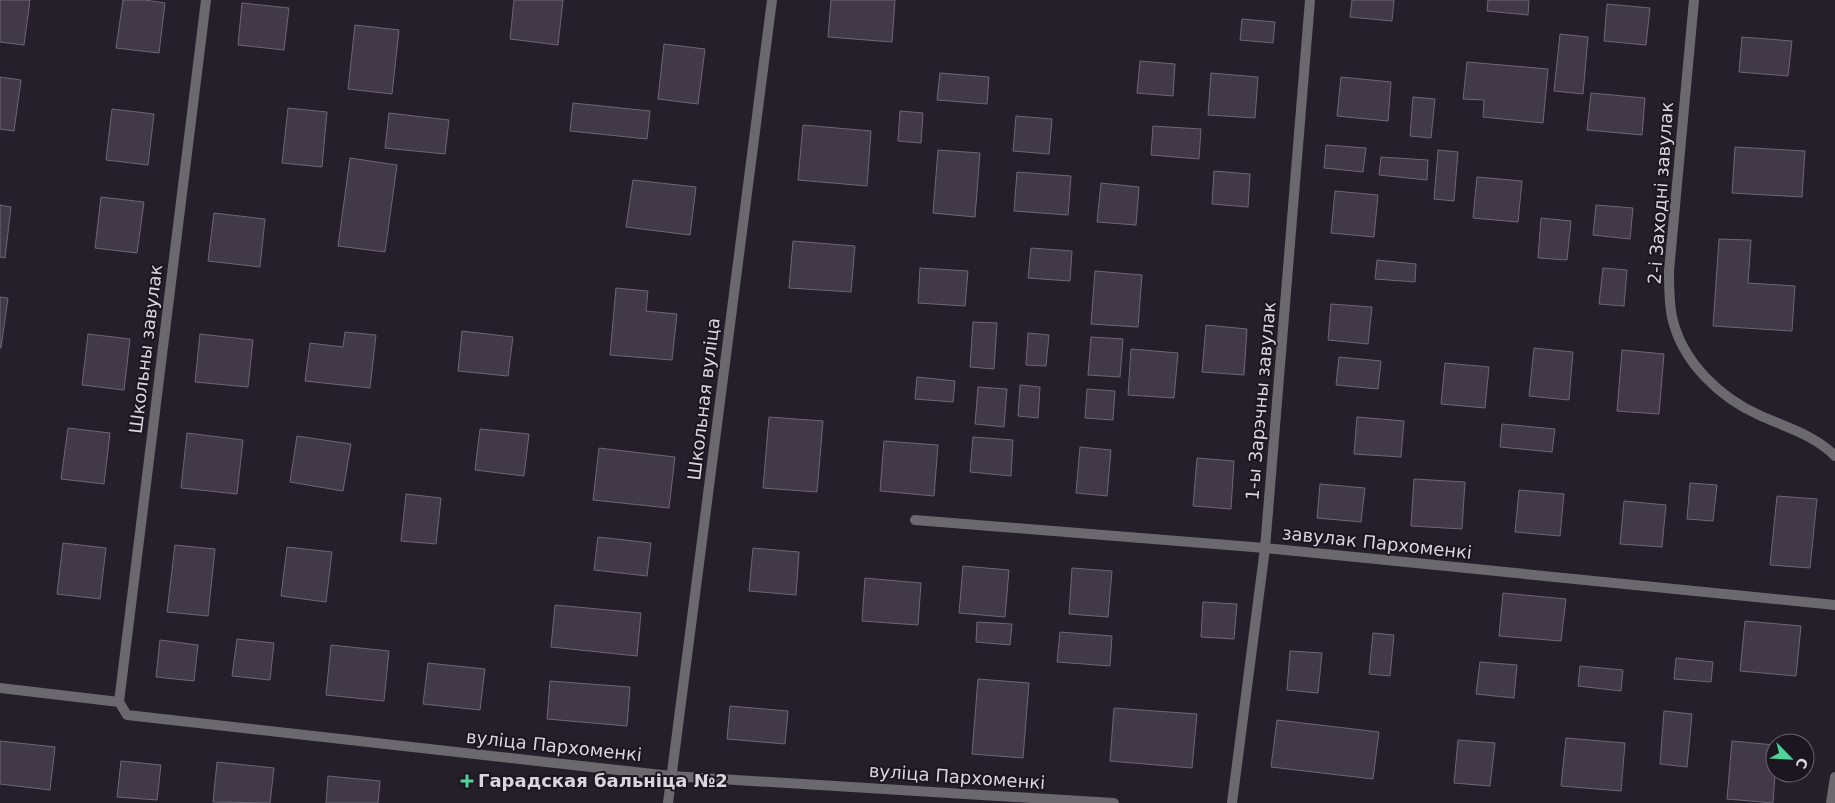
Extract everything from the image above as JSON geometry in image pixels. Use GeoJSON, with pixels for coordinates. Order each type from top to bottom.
{"type":"FeatureCollection","features":[{"type":"Feature","properties":{"kind":"street","name":"Школьны завулак"},"geometry":{"type":"LineString","coordinates":[[119,702],[206,0]]}},
{"type":"Feature","properties":{"kind":"street","name":"Школьная вуліца"},"geometry":{"type":"LineString","coordinates":[[668,803],[772,0]]}},
{"type":"Feature","properties":{"kind":"street","name":"1-ы Зарэчны завулак"},"geometry":{"type":"LineString","coordinates":[[1232,803],[1265,548],[1310,0]]}},
{"type":"Feature","properties":{"kind":"street","name":"2-і Заходні завулак"},"geometry":{"type":"LineString","coordinates":[[1694,0],[1669,271],[1672,317],[1678,337],[1700,372],[1717,388],[1737,403],[1810,438],[1828,449],[1835,456]]}},
{"type":"Feature","properties":{"kind":"street","name":"завулак Пархоменкі"},"geometry":{"type":"LineString","coordinates":[[915,520],[1265,548],[1835,605]]}},
{"type":"Feature","properties":{"kind":"street"},"geometry":{"type":"LineString","coordinates":[[0,688],[119,702]]}},
{"type":"Feature","properties":{"kind":"street","name":"вуліца Пархоменкі"},"geometry":{"type":"LineString","coordinates":[[119,702],[127,715],[671,776],[1114,803]]}},
{"type":"Feature","properties":{"kind":"street"},"geometry":{"type":"LineString","coordinates":[[1831,803],[1835,777]]}},
{"type":"Feature","properties":{"kind":"building"},"geometry":{"type":"Polygon","coordinates":[[[0,0],[30,0],[24,45],[0,42],[0,0]]]}},
{"type":"Feature","properties":{"kind":"building"},"geometry":{"type":"Polygon","coordinates":[[[123,0],[145,0],[165,3],[159,53],[116,48],[123,0]]]}},
{"type":"Feature","properties":{"kind":"building"},"geometry":{"type":"Polygon","coordinates":[[[514,0],[563,0],[558,45],[510,39],[514,0]]]}},
{"type":"Feature","properties":{"kind":"building"},"geometry":{"type":"Polygon","coordinates":[[[831,0],[895,0],[892,42],[828,37],[831,0]]]}},
{"type":"Feature","properties":{"kind":"building"},"geometry":{"type":"Polygon","coordinates":[[[1352,0],[1394,0],[1392,21],[1350,17],[1352,0]]]}},
{"type":"Feature","properties":{"kind":"building"},"geometry":{"type":"Polygon","coordinates":[[[1488,0],[1529,0],[1528,15],[1487,11],[1488,0]]]}},
{"type":"Feature","properties":{"kind":"building"},"geometry":{"type":"Polygon","coordinates":[[[242,3],[289,8],[284,50],[238,45],[242,3]]]}},
{"type":"Feature","properties":{"kind":"building"},"geometry":{"type":"Polygon","coordinates":[[[1607,4],[1650,8],[1646,45],[1604,41],[1607,4]]]}},
{"type":"Feature","properties":{"kind":"building"},"geometry":{"type":"Polygon","coordinates":[[[1242,19],[1275,22],[1273,43],[1240,40],[1242,19]]]}},
{"type":"Feature","properties":{"kind":"building"},"geometry":{"type":"Polygon","coordinates":[[[355,25],[399,30],[392,94],[348,89],[355,25]]]}},
{"type":"Feature","properties":{"kind":"building"},"geometry":{"type":"Polygon","coordinates":[[[1560,34],[1588,37],[1583,94],[1554,91],[1560,34]]]}},
{"type":"Feature","properties":{"kind":"building"},"geometry":{"type":"Polygon","coordinates":[[[1742,37],[1792,41],[1788,76],[1739,72],[1742,37]]]}},
{"type":"Feature","properties":{"kind":"building"},"geometry":{"type":"Polygon","coordinates":[[[664,44],[705,49],[698,104],[658,99],[664,44]]]}},
{"type":"Feature","properties":{"kind":"building"},"geometry":{"type":"Polygon","coordinates":[[[1140,61],[1175,64],[1173,96],[1137,93],[1140,61]]]}},
{"type":"Feature","properties":{"kind":"building"},"geometry":{"type":"Polygon","coordinates":[[[1467,62],[1548,69],[1543,123],[1483,117],[1484,100],[1463,99],[1467,62]]]}},
{"type":"Feature","properties":{"kind":"building"},"geometry":{"type":"Polygon","coordinates":[[[940,73],[989,77],[987,104],[937,100],[940,73]]]}},
{"type":"Feature","properties":{"kind":"building"},"geometry":{"type":"Polygon","coordinates":[[[1211,73],[1258,77],[1255,118],[1208,115],[1211,73]]]}},
{"type":"Feature","properties":{"kind":"building"},"geometry":{"type":"Polygon","coordinates":[[[0,77],[21,80],[14,131],[0,129],[0,77]]]}},
{"type":"Feature","properties":{"kind":"building"},"geometry":{"type":"Polygon","coordinates":[[[1341,77],[1391,82],[1388,121],[1337,116],[1341,77]]]}},
{"type":"Feature","properties":{"kind":"building"},"geometry":{"type":"Polygon","coordinates":[[[1591,93],[1645,98],[1642,135],[1587,130],[1591,93]]]}},
{"type":"Feature","properties":{"kind":"building"},"geometry":{"type":"Polygon","coordinates":[[[1413,97],[1435,99],[1431,138],[1410,136],[1413,97]]]}},
{"type":"Feature","properties":{"kind":"building"},"geometry":{"type":"Polygon","coordinates":[[[573,103],[650,111],[647,139],[570,131],[573,103]]]}},
{"type":"Feature","properties":{"kind":"building"},"geometry":{"type":"Polygon","coordinates":[[[288,108],[327,112],[322,167],[282,163],[288,108]]]}},
{"type":"Feature","properties":{"kind":"building"},"geometry":{"type":"Polygon","coordinates":[[[112,109],[154,114],[148,165],[106,160],[112,109]]]}},
{"type":"Feature","properties":{"kind":"building"},"geometry":{"type":"Polygon","coordinates":[[[900,111],[923,113],[921,143],[898,141],[900,111]]]}},
{"type":"Feature","properties":{"kind":"building"},"geometry":{"type":"Polygon","coordinates":[[[389,113],[449,120],[445,154],[385,148],[389,113]]]}},
{"type":"Feature","properties":{"kind":"building"},"geometry":{"type":"Polygon","coordinates":[[[1016,116],[1052,119],[1049,154],[1013,151],[1016,116]]]}},
{"type":"Feature","properties":{"kind":"building"},"geometry":{"type":"Polygon","coordinates":[[[803,125],[871,131],[867,186],[798,180],[803,125]]]}},
{"type":"Feature","properties":{"kind":"building"},"geometry":{"type":"Polygon","coordinates":[[[1153,126],[1201,129],[1199,159],[1151,155],[1153,126]]]}},
{"type":"Feature","properties":{"kind":"building"},"geometry":{"type":"Polygon","coordinates":[[[1326,145],[1366,148],[1363,172],[1324,168],[1326,145]]]}},
{"type":"Feature","properties":{"kind":"building"},"geometry":{"type":"Polygon","coordinates":[[[1735,147],[1805,151],[1802,197],[1732,193],[1735,147]]]}},
{"type":"Feature","properties":{"kind":"building"},"geometry":{"type":"Polygon","coordinates":[[[938,150],[980,153],[975,217],[933,213],[938,150]]]}},
{"type":"Feature","properties":{"kind":"building"},"geometry":{"type":"Polygon","coordinates":[[[1438,150],[1458,152],[1454,201],[1434,199],[1438,150]]]}},
{"type":"Feature","properties":{"kind":"building"},"geometry":{"type":"Polygon","coordinates":[[[1381,157],[1428,160],[1427,180],[1379,175],[1381,157]]]}},
{"type":"Feature","properties":{"kind":"building"},"geometry":{"type":"Polygon","coordinates":[[[350,158],[397,165],[385,252],[338,246],[350,158]]]}},
{"type":"Feature","properties":{"kind":"building"},"geometry":{"type":"Polygon","coordinates":[[[1214,171],[1250,174],[1248,207],[1212,204],[1214,171]]]}},
{"type":"Feature","properties":{"kind":"building"},"geometry":{"type":"Polygon","coordinates":[[[1017,172],[1071,176],[1068,215],[1014,211],[1017,172]]]}},
{"type":"Feature","properties":{"kind":"building"},"geometry":{"type":"Polygon","coordinates":[[[1477,177],[1522,181],[1518,222],[1473,218],[1477,177]]]}},
{"type":"Feature","properties":{"kind":"building"},"geometry":{"type":"Polygon","coordinates":[[[633,180],[696,187],[690,235],[626,227],[633,180]]]}},
{"type":"Feature","properties":{"kind":"building"},"geometry":{"type":"Polygon","coordinates":[[[1101,183],[1139,187],[1136,225],[1097,222],[1101,183]]]}},
{"type":"Feature","properties":{"kind":"building"},"geometry":{"type":"Polygon","coordinates":[[[1335,191],[1378,195],[1374,237],[1331,233],[1335,191]]]}},
{"type":"Feature","properties":{"kind":"building"},"geometry":{"type":"Polygon","coordinates":[[[101,197],[144,202],[137,253],[95,248],[101,197]]]}},
{"type":"Feature","properties":{"kind":"building"},"geometry":{"type":"Polygon","coordinates":[[[0,205],[11,207],[5,258],[0,257],[0,205]]]}},
{"type":"Feature","properties":{"kind":"building"},"geometry":{"type":"Polygon","coordinates":[[[1596,205],[1633,208],[1630,239],[1593,235],[1596,205]]]}},
{"type":"Feature","properties":{"kind":"building"},"geometry":{"type":"Polygon","coordinates":[[[214,213],[265,219],[260,267],[208,261],[214,213]]]}},
{"type":"Feature","properties":{"kind":"building"},"geometry":{"type":"Polygon","coordinates":[[[1541,218],[1571,221],[1567,260],[1538,258],[1541,218]]]}},
{"type":"Feature","properties":{"kind":"building"},"geometry":{"type":"Polygon","coordinates":[[[1719,239],[1751,240],[1748,283],[1795,286],[1792,331],[1713,326],[1719,239]]]}},
{"type":"Feature","properties":{"kind":"building"},"geometry":{"type":"Polygon","coordinates":[[[793,241],[855,246],[851,292],[789,288],[793,241]]]}},
{"type":"Feature","properties":{"kind":"building"},"geometry":{"type":"Polygon","coordinates":[[[1031,248],[1072,251],[1070,281],[1028,278],[1031,248]]]}},
{"type":"Feature","properties":{"kind":"building"},"geometry":{"type":"Polygon","coordinates":[[[1377,260],[1416,264],[1415,282],[1375,279],[1377,260]]]}},
{"type":"Feature","properties":{"kind":"building"},"geometry":{"type":"Polygon","coordinates":[[[920,268],[968,271],[965,306],[918,303],[920,268]]]}},
{"type":"Feature","properties":{"kind":"building"},"geometry":{"type":"Polygon","coordinates":[[[1603,268],[1627,270],[1624,306],[1599,304],[1603,268]]]}},
{"type":"Feature","properties":{"kind":"building"},"geometry":{"type":"Polygon","coordinates":[[[1095,271],[1142,275],[1138,327],[1091,324],[1095,271]]]}},
{"type":"Feature","properties":{"kind":"building"},"geometry":{"type":"Polygon","coordinates":[[[616,288],[648,291],[646,311],[677,314],[672,360],[610,355],[616,288]]]}},
{"type":"Feature","properties":{"kind":"building"},"geometry":{"type":"Polygon","coordinates":[[[0,297],[8,298],[1,348],[0,348],[0,297]]]}},
{"type":"Feature","properties":{"kind":"building"},"geometry":{"type":"Polygon","coordinates":[[[1331,304],[1372,307],[1368,344],[1328,340],[1331,304]]]}},
{"type":"Feature","properties":{"kind":"building"},"geometry":{"type":"Polygon","coordinates":[[[973,322],[997,323],[994,369],[970,367],[973,322]]]}},
{"type":"Feature","properties":{"kind":"building"},"geometry":{"type":"Polygon","coordinates":[[[1206,325],[1247,329],[1244,375],[1202,372],[1206,325]]]}},
{"type":"Feature","properties":{"kind":"building"},"geometry":{"type":"Polygon","coordinates":[[[462,331],[513,337],[508,376],[458,371],[462,331]]]}},
{"type":"Feature","properties":{"kind":"building"},"geometry":{"type":"Polygon","coordinates":[[[345,332],[376,335],[370,388],[305,381],[310,343],[343,347],[345,332]]]}},
{"type":"Feature","properties":{"kind":"building"},"geometry":{"type":"Polygon","coordinates":[[[1028,333],[1049,335],[1046,366],[1026,365],[1028,333]]]}},
{"type":"Feature","properties":{"kind":"building"},"geometry":{"type":"Polygon","coordinates":[[[88,334],[130,339],[124,390],[82,385],[88,334]]]}},
{"type":"Feature","properties":{"kind":"building"},"geometry":{"type":"Polygon","coordinates":[[[200,334],[253,340],[248,387],[195,382],[200,334]]]}},
{"type":"Feature","properties":{"kind":"building"},"geometry":{"type":"Polygon","coordinates":[[[1091,337],[1123,339],[1120,377],[1088,375],[1091,337]]]}},
{"type":"Feature","properties":{"kind":"building"},"geometry":{"type":"Polygon","coordinates":[[[1534,348],[1573,352],[1569,400],[1529,396],[1534,348]]]}},
{"type":"Feature","properties":{"kind":"building"},"geometry":{"type":"Polygon","coordinates":[[[1131,349],[1178,353],[1174,398],[1128,395],[1131,349]]]}},
{"type":"Feature","properties":{"kind":"building"},"geometry":{"type":"Polygon","coordinates":[[[1622,350],[1664,354],[1659,414],[1617,411],[1622,350]]]}},
{"type":"Feature","properties":{"kind":"building"},"geometry":{"type":"Polygon","coordinates":[[[1339,357],[1381,361],[1378,389],[1336,385],[1339,357]]]}},
{"type":"Feature","properties":{"kind":"building"},"geometry":{"type":"Polygon","coordinates":[[[1445,363],[1489,367],[1485,408],[1441,404],[1445,363]]]}},
{"type":"Feature","properties":{"kind":"building"},"geometry":{"type":"Polygon","coordinates":[[[917,377],[955,381],[953,402],[915,399],[917,377]]]}},
{"type":"Feature","properties":{"kind":"building"},"geometry":{"type":"Polygon","coordinates":[[[1020,385],[1040,387],[1038,418],[1018,416],[1020,385]]]}},
{"type":"Feature","properties":{"kind":"building"},"geometry":{"type":"Polygon","coordinates":[[[978,387],[1007,389],[1004,427],[975,424],[978,387]]]}},
{"type":"Feature","properties":{"kind":"building"},"geometry":{"type":"Polygon","coordinates":[[[1087,389],[1115,391],[1113,420],[1085,418],[1087,389]]]}},
{"type":"Feature","properties":{"kind":"building"},"geometry":{"type":"Polygon","coordinates":[[[769,417],[823,421],[817,492],[763,488],[769,417]]]}},
{"type":"Feature","properties":{"kind":"building"},"geometry":{"type":"Polygon","coordinates":[[[1357,417],[1404,421],[1401,457],[1354,454],[1357,417]]]}},
{"type":"Feature","properties":{"kind":"building"},"geometry":{"type":"Polygon","coordinates":[[[1502,424],[1555,429],[1552,452],[1500,447],[1502,424]]]}},
{"type":"Feature","properties":{"kind":"building"},"geometry":{"type":"Polygon","coordinates":[[[68,428],[110,433],[104,484],[61,479],[68,428]]]}},
{"type":"Feature","properties":{"kind":"building"},"geometry":{"type":"Polygon","coordinates":[[[480,429],[529,434],[524,476],[475,470],[480,429]]]}},
{"type":"Feature","properties":{"kind":"building"},"geometry":{"type":"Polygon","coordinates":[[[187,433],[243,440],[237,494],[181,488],[187,433]]]}},
{"type":"Feature","properties":{"kind":"building"},"geometry":{"type":"Polygon","coordinates":[[[297,436],[351,444],[343,491],[290,482],[297,436]]]}},
{"type":"Feature","properties":{"kind":"building"},"geometry":{"type":"Polygon","coordinates":[[[973,437],[1013,440],[1011,476],[970,472],[973,437]]]}},
{"type":"Feature","properties":{"kind":"building"},"geometry":{"type":"Polygon","coordinates":[[[884,441],[938,445],[934,496],[880,491],[884,441]]]}},
{"type":"Feature","properties":{"kind":"building"},"geometry":{"type":"Polygon","coordinates":[[[1080,447],[1111,450],[1107,496],[1076,493],[1080,447]]]}},
{"type":"Feature","properties":{"kind":"building"},"geometry":{"type":"Polygon","coordinates":[[[599,448],[675,457],[669,508],[593,500],[599,448]]]}},
{"type":"Feature","properties":{"kind":"building"},"geometry":{"type":"Polygon","coordinates":[[[1197,458],[1234,461],[1231,509],[1193,506],[1197,458]]]}},
{"type":"Feature","properties":{"kind":"building"},"geometry":{"type":"Polygon","coordinates":[[[1414,479],[1465,482],[1462,529],[1411,526],[1414,479]]]}},
{"type":"Feature","properties":{"kind":"building"},"geometry":{"type":"Polygon","coordinates":[[[1690,483],[1717,485],[1713,521],[1687,519],[1690,483]]]}},
{"type":"Feature","properties":{"kind":"building"},"geometry":{"type":"Polygon","coordinates":[[[1320,484],[1365,488],[1361,522],[1317,518],[1320,484]]]}},
{"type":"Feature","properties":{"kind":"building"},"geometry":{"type":"Polygon","coordinates":[[[1519,490],[1564,494],[1560,536],[1515,532],[1519,490]]]}},
{"type":"Feature","properties":{"kind":"building"},"geometry":{"type":"Polygon","coordinates":[[[406,494],[441,498],[436,544],[401,541],[406,494]]]}},
{"type":"Feature","properties":{"kind":"building"},"geometry":{"type":"Polygon","coordinates":[[[1777,496],[1817,499],[1810,568],[1770,565],[1777,496]]]}},
{"type":"Feature","properties":{"kind":"building"},"geometry":{"type":"Polygon","coordinates":[[[1624,501],[1666,505],[1662,547],[1620,544],[1624,501]]]}},
{"type":"Feature","properties":{"kind":"building"},"geometry":{"type":"Polygon","coordinates":[[[598,537],[651,543],[647,576],[594,570],[598,537]]]}},
{"type":"Feature","properties":{"kind":"building"},"geometry":{"type":"Polygon","coordinates":[[[63,543],[106,548],[100,599],[57,594],[63,543]]]}},
{"type":"Feature","properties":{"kind":"building"},"geometry":{"type":"Polygon","coordinates":[[[175,545],[215,549],[208,616],[167,612],[175,545]]]}},
{"type":"Feature","properties":{"kind":"building"},"geometry":{"type":"Polygon","coordinates":[[[287,547],[332,552],[326,602],[281,596],[287,547]]]}},
{"type":"Feature","properties":{"kind":"building"},"geometry":{"type":"Polygon","coordinates":[[[753,548],[799,552],[796,595],[749,591],[753,548]]]}},
{"type":"Feature","properties":{"kind":"building"},"geometry":{"type":"Polygon","coordinates":[[[963,566],[1009,570],[1005,617],[959,613],[963,566]]]}},
{"type":"Feature","properties":{"kind":"building"},"geometry":{"type":"Polygon","coordinates":[[[1072,568],[1112,571],[1108,617],[1069,614],[1072,568]]]}},
{"type":"Feature","properties":{"kind":"building"},"geometry":{"type":"Polygon","coordinates":[[[865,578],[921,583],[918,625],[862,621],[865,578]]]}},
{"type":"Feature","properties":{"kind":"building"},"geometry":{"type":"Polygon","coordinates":[[[1503,593],[1566,599],[1561,641],[1499,636],[1503,593]]]}},
{"type":"Feature","properties":{"kind":"building"},"geometry":{"type":"Polygon","coordinates":[[[1203,602],[1237,604],[1234,639],[1201,637],[1203,602]]]}},
{"type":"Feature","properties":{"kind":"building"},"geometry":{"type":"Polygon","coordinates":[[[555,605],[641,613],[637,656],[551,647],[555,605]]]}},
{"type":"Feature","properties":{"kind":"building"},"geometry":{"type":"Polygon","coordinates":[[[1745,621],[1801,626],[1796,676],[1740,671],[1745,621]]]}},
{"type":"Feature","properties":{"kind":"building"},"geometry":{"type":"Polygon","coordinates":[[[977,622],[1012,624],[1010,645],[976,642],[977,622]]]}},
{"type":"Feature","properties":{"kind":"building"},"geometry":{"type":"Polygon","coordinates":[[[1060,632],[1112,636],[1110,666],[1057,662],[1060,632]]]}},
{"type":"Feature","properties":{"kind":"building"},"geometry":{"type":"Polygon","coordinates":[[[1373,633],[1394,635],[1390,676],[1369,674],[1373,633]]]}},
{"type":"Feature","properties":{"kind":"building"},"geometry":{"type":"Polygon","coordinates":[[[237,639],[274,643],[270,680],[232,676],[237,639]]]}},
{"type":"Feature","properties":{"kind":"building"},"geometry":{"type":"Polygon","coordinates":[[[160,640],[198,645],[194,681],[156,677],[160,640]]]}},
{"type":"Feature","properties":{"kind":"building"},"geometry":{"type":"Polygon","coordinates":[[[331,645],[389,651],[384,701],[326,695],[331,645]]]}},
{"type":"Feature","properties":{"kind":"building"},"geometry":{"type":"Polygon","coordinates":[[[1290,651],[1322,653],[1318,693],[1287,690],[1290,651]]]}},
{"type":"Feature","properties":{"kind":"building"},"geometry":{"type":"Polygon","coordinates":[[[1676,658],[1713,662],[1711,682],[1674,679],[1676,658]]]}},
{"type":"Feature","properties":{"kind":"building"},"geometry":{"type":"Polygon","coordinates":[[[1480,662],[1517,665],[1514,698],[1476,694],[1480,662]]]}},
{"type":"Feature","properties":{"kind":"building"},"geometry":{"type":"Polygon","coordinates":[[[428,663],[485,669],[480,710],[423,704],[428,663]]]}},
{"type":"Feature","properties":{"kind":"building"},"geometry":{"type":"Polygon","coordinates":[[[1580,666],[1623,670],[1621,691],[1578,686],[1580,666]]]}},
{"type":"Feature","properties":{"kind":"building"},"geometry":{"type":"Polygon","coordinates":[[[978,679],[1029,683],[1023,758],[972,754],[978,679]]]}},
{"type":"Feature","properties":{"kind":"building"},"geometry":{"type":"Polygon","coordinates":[[[550,681],[630,687],[627,726],[547,719],[550,681]]]}},
{"type":"Feature","properties":{"kind":"building"},"geometry":{"type":"Polygon","coordinates":[[[730,706],[788,711],[785,744],[727,739],[730,706]]]}},
{"type":"Feature","properties":{"kind":"building"},"geometry":{"type":"Polygon","coordinates":[[[1114,708],[1197,714],[1192,768],[1110,761],[1114,708]]]}},
{"type":"Feature","properties":{"kind":"building"},"geometry":{"type":"Polygon","coordinates":[[[1664,711],[1692,714],[1687,767],[1660,764],[1664,711]]]}},
{"type":"Feature","properties":{"kind":"building"},"geometry":{"type":"Polygon","coordinates":[[[1277,720],[1379,732],[1373,779],[1271,767],[1277,720]]]}},
{"type":"Feature","properties":{"kind":"building"},"geometry":{"type":"Polygon","coordinates":[[[1566,738],[1625,743],[1621,791],[1561,786],[1566,738]]]}},
{"type":"Feature","properties":{"kind":"building"},"geometry":{"type":"Polygon","coordinates":[[[1458,740],[1495,743],[1490,786],[1454,783],[1458,740]]]}},
{"type":"Feature","properties":{"kind":"building"},"geometry":{"type":"Polygon","coordinates":[[[0,741],[55,747],[50,790],[0,784],[0,741]]]}},
{"type":"Feature","properties":{"kind":"building"},"geometry":{"type":"Polygon","coordinates":[[[1732,741],[1765,744],[1765,783],[1774,783],[1773,803],[1727,799],[1732,741]]]}},
{"type":"Feature","properties":{"kind":"building"},"geometry":{"type":"Polygon","coordinates":[[[121,761],[161,765],[157,800],[117,797],[121,761]]]}},
{"type":"Feature","properties":{"kind":"building"},"geometry":{"type":"Polygon","coordinates":[[[217,762],[274,768],[270,803],[213,802],[217,762]]]}},
{"type":"Feature","properties":{"kind":"building"},"geometry":{"type":"Polygon","coordinates":[[[328,776],[380,781],[378,803],[326,803],[328,776]]]}},
{"type":"Feature","properties":{"kind":"place","name":"Гарадская бальніца №2"},"geometry":{"type":"Point","coordinates":[467,781]}}]}
